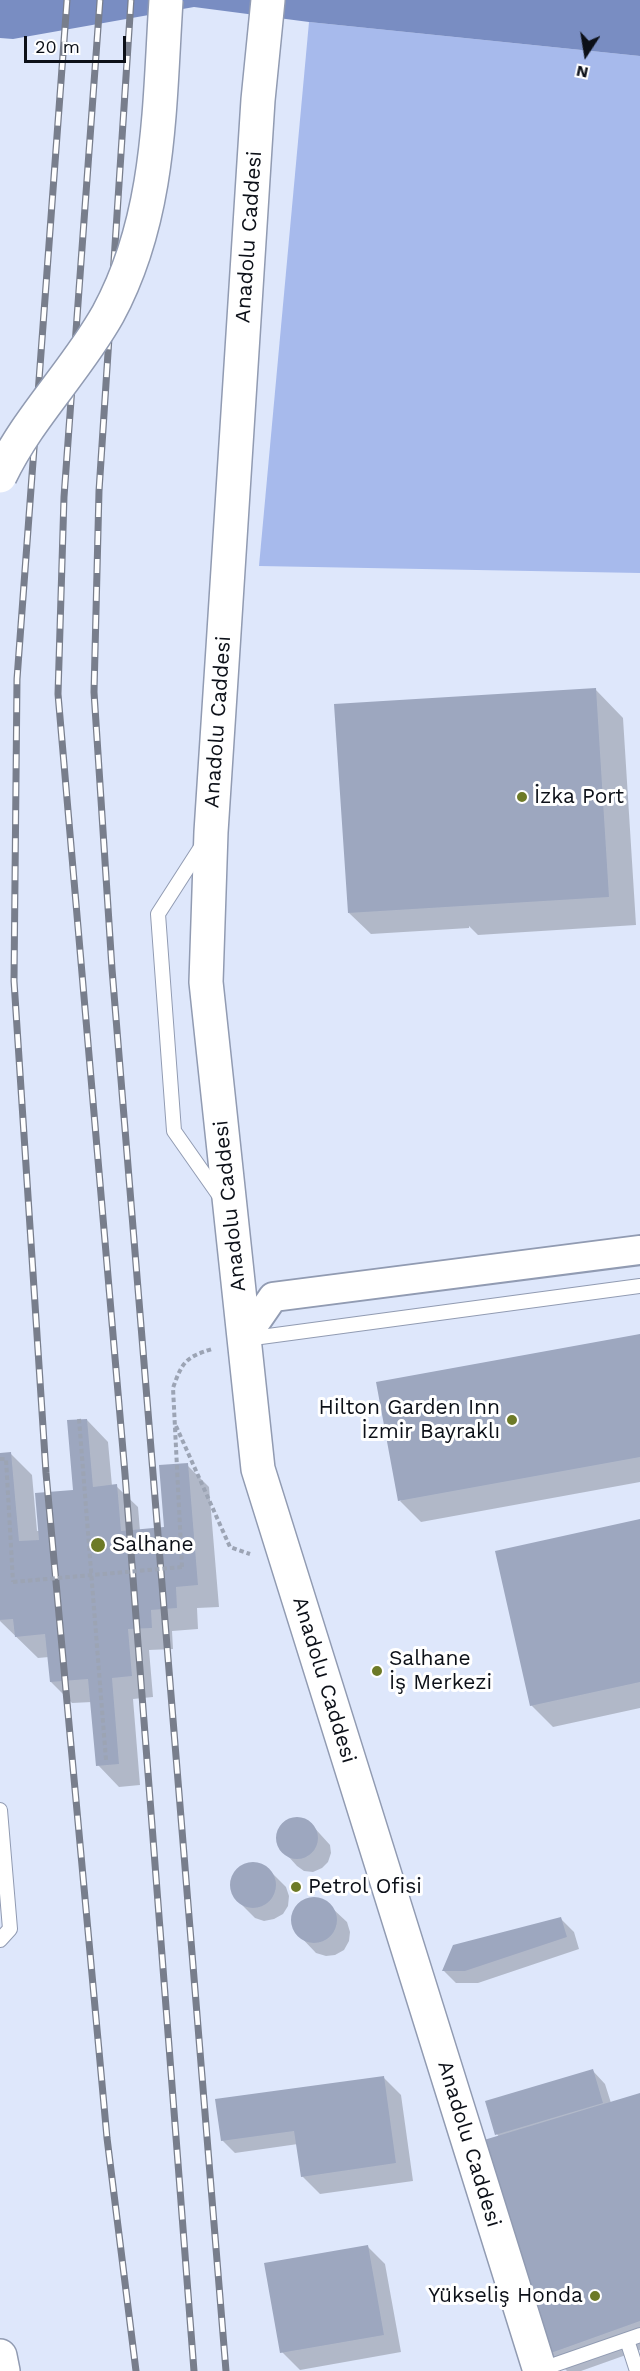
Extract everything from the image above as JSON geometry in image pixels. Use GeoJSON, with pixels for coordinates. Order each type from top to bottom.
{"type":"FeatureCollection","features":[{"type":"Feature","properties":{"kind":"main road"},"geometry":{"type":"LineString","coordinates":[[0,476],[17,442],[86,348],[107,315],[123,284],[136,249],[149,203],[156,155],[166,0]]}},
{"type":"Feature","properties":{"kind":"main road","name":"Anadolu Caddesi"},"geometry":{"type":"LineString","coordinates":[[268,0],[258,100],[211,832],[206,982],[258,1469],[540,2371]]}},
{"type":"Feature","properties":{"kind":"main road"},"geometry":{"type":"LineString","coordinates":[[0,2356],[3,2371]]}},
{"type":"Feature","properties":{"kind":"street"},"geometry":{"type":"LineString","coordinates":[[244,1339],[273,1297],[640,1250]]}},
{"type":"Feature","properties":{"kind":"lane"},"geometry":{"type":"LineString","coordinates":[[211,832],[158,914],[174,1131],[231,1212]]}},
{"type":"Feature","properties":{"kind":"lane"},"geometry":{"type":"LineString","coordinates":[[244,1339],[640,1286]]}},
{"type":"Feature","properties":{"kind":"lane"},"geometry":{"type":"LineString","coordinates":[[0,1810],[10,1929],[0,1940]]}},
{"type":"Feature","properties":{"kind":"lane"},"geometry":{"type":"LineString","coordinates":[[540,2371],[633,2337],[637,2371]]}},
{"type":"Feature","properties":{"kind":"path"},"geometry":{"type":"LineString","coordinates":[[0,1459],[6,1459],[13,1582],[182,1567],[173,1388],[180,1367],[190,1356],[244,1339]]}},
{"type":"Feature","properties":{"kind":"path"},"geometry":{"type":"LineString","coordinates":[[79,1419],[106,1760]]}},
{"type":"Feature","properties":{"kind":"path"},"geometry":{"type":"LineString","coordinates":[[174,1423],[230,1547]]}},
{"type":"Feature","properties":{"kind":"shaded area"},"geometry":{"type":"Polygon","coordinates":[[[0,0],[640,0],[640,56],[309,22],[194,7],[13,39],[0,38],[0,0]]]}},
{"type":"Feature","properties":{"kind":"shaded area"},"geometry":{"type":"Polygon","coordinates":[[[309,22],[640,56],[640,573],[259,566],[309,22]]]}},
{"type":"Feature","properties":{"kind":"building","name":"İzka Port"},"geometry":{"type":"Polygon","coordinates":[[[596,688],[609,897],[348,913],[334,704],[596,688]]]}},
{"type":"Feature","properties":{"kind":"building","name":"Hilton Garden Inn İzmir Bayraklı"},"geometry":{"type":"Polygon","coordinates":[[[640,1334],[640,1457],[398,1501],[376,1382],[640,1334]]]}},
{"type":"Feature","properties":{"kind":"building"},"geometry":{"type":"Polygon","coordinates":[[[87,1419],[93,1487],[117,1484],[121,1531],[164,1527],[159,1465],[188,1463],[198,1585],[176,1587],[177,1608],[151,1610],[152,1628],[128,1629],[132,1676],[112,1678],[119,1764],[96,1766],[88,1679],[50,1682],[45,1634],[15,1637],[13,1619],[0,1620],[0,1453],[11,1452],[19,1541],[39,1540],[35,1493],[73,1490],[67,1420],[87,1419]]]}},
{"type":"Feature","properties":{"kind":"building"},"geometry":{"type":"Polygon","coordinates":[[[640,1519],[640,1682],[530,1706],[495,1551],[640,1519]]]}},
{"type":"Feature","properties":{"kind":"building"},"geometry":{"type":"Polygon","coordinates":[[[297,1817],[305,1818],[312,1823],[317,1830],[317,1846],[312,1853],[305,1858],[297,1859],[289,1858],[282,1853],[277,1846],[276,1838],[277,1830],[282,1823],[289,1818],[297,1817]]]}},
{"type":"Feature","properties":{"kind":"building"},"geometry":{"type":"Polygon","coordinates":[[[253,1862],[262,1863],[270,1868],[275,1876],[275,1894],[270,1902],[262,1907],[253,1908],[244,1907],[236,1902],[231,1894],[230,1885],[231,1876],[236,1868],[244,1863],[253,1862]]]}},
{"type":"Feature","properties":{"kind":"building"},"geometry":{"type":"Polygon","coordinates":[[[314,1897],[323,1898],[331,1903],[336,1911],[336,1929],[331,1937],[323,1942],[314,1943],[305,1942],[297,1937],[292,1929],[291,1920],[292,1911],[297,1903],[305,1898],[314,1897]]]}},
{"type":"Feature","properties":{"kind":"building"},"geometry":{"type":"Polygon","coordinates":[[[561,1917],[567,1937],[465,1971],[442,1971],[453,1945],[561,1917]]]}},
{"type":"Feature","properties":{"kind":"building"},"geometry":{"type":"Polygon","coordinates":[[[593,2069],[603,2103],[495,2135],[485,2101],[593,2069]]]}},
{"type":"Feature","properties":{"kind":"building"},"geometry":{"type":"Polygon","coordinates":[[[384,2076],[396,2163],[301,2177],[294,2131],[221,2141],[215,2099],[384,2076]]]}},
{"type":"Feature","properties":{"kind":"building"},"geometry":{"type":"Polygon","coordinates":[[[640,2093],[640,2321],[548,2354],[484,2140],[640,2093]]]}},
{"type":"Feature","properties":{"kind":"building"},"geometry":{"type":"Polygon","coordinates":[[[368,2245],[384,2335],[280,2353],[264,2263],[368,2245]]]}},
{"type":"Feature","properties":{"kind":"railway"},"geometry":{"type":"LineString","coordinates":[[67,0],[17,679],[14,981],[46,1473],[107,2138],[136,2371]]}},
{"type":"Feature","properties":{"kind":"railway"},"geometry":{"type":"LineString","coordinates":[[100,0],[64,497],[58,694],[125,1474],[194,2371]]}},
{"type":"Feature","properties":{"kind":"railway"},"geometry":{"type":"LineString","coordinates":[[131,0],[99,491],[94,692],[112,969],[226,2371]]}},
{"type":"Feature","properties":{"kind":"place","name":"İzka Port"},"geometry":{"type":"Point","coordinates":[522,797]}},
{"type":"Feature","properties":{"kind":"place","name":"Hilton Garden Inn İzmir Bayraklı"},"geometry":{"type":"Point","coordinates":[512,1420]}},
{"type":"Feature","properties":{"kind":"place","name":"Salhane"},"geometry":{"type":"Point","coordinates":[98,1545]}},
{"type":"Feature","properties":{"kind":"place","name":"Salhane İş Merkezi"},"geometry":{"type":"Point","coordinates":[377,1671]}},
{"type":"Feature","properties":{"kind":"place","name":"Petrol Ofisi"},"geometry":{"type":"Point","coordinates":[296,1887]}},
{"type":"Feature","properties":{"kind":"place","name":"Yükseliş Honda"},"geometry":{"type":"Point","coordinates":[595,2296]}}]}
